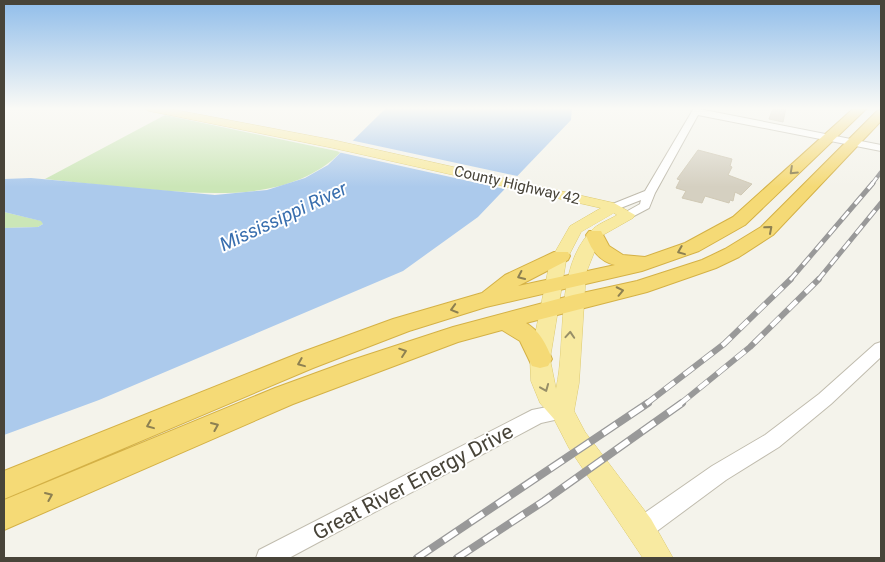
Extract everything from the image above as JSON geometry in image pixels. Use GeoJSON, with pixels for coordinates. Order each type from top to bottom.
{"type":"FeatureCollection","features":[{"type":"Feature","properties":{"kind":"highway"},"geometry":{"type":"LineString","coordinates":[[4,485],[341,347],[401,325],[484,300],[559,291],[658,260],[692,247],[739,221],[833,134]]}},
{"type":"Feature","properties":{"kind":"highway"},"geometry":{"type":"LineString","coordinates":[[559,291],[573,302],[675,277],[732,253],[767,231],[862,134]]}},
{"type":"Feature","properties":{"kind":"highway"},"geometry":{"type":"LineString","coordinates":[[592,228],[602,253],[617,260],[658,260]]}},
{"type":"Feature","properties":{"kind":"highway"},"geometry":{"type":"LineString","coordinates":[[484,300],[512,280],[561,256]]}},
{"type":"Feature","properties":{"kind":"highway"},"geometry":{"type":"LineString","coordinates":[[4,515],[302,389],[425,344],[504,321],[559,291]]}},
{"type":"Feature","properties":{"kind":"highway"},"geometry":{"type":"LineString","coordinates":[[504,321],[528,334],[533,340],[540,359]]}},
{"type":"Feature","properties":{"kind":"main road","name":"County Highway 42"},"geometry":{"type":"LineString","coordinates":[[283,134],[580,200],[614,208],[628,215]]}},
{"type":"Feature","properties":{"kind":"main road"},"geometry":{"type":"LineString","coordinates":[[559,291],[580,264],[592,228],[589,211],[580,200]]}},
{"type":"Feature","properties":{"kind":"main road"},"geometry":{"type":"LineString","coordinates":[[592,228],[614,208]]}},
{"type":"Feature","properties":{"kind":"main road"},"geometry":{"type":"LineString","coordinates":[[628,215],[610,224],[575,230],[561,256],[559,291],[540,359],[542,381],[548,396],[562,412],[576,440],[641,529],[659,558]]}},
{"type":"Feature","properties":{"kind":"main road"},"geometry":{"type":"LineString","coordinates":[[562,412],[568,383],[573,302]]}},
{"type":"Feature","properties":{"kind":"street"},"geometry":{"type":"LineString","coordinates":[[628,215],[645,206],[650,193],[683,134]]}},
{"type":"Feature","properties":{"kind":"street"},"geometry":{"type":"LineString","coordinates":[[811,134],[881,148]]}},
{"type":"Feature","properties":{"kind":"street"},"geometry":{"type":"LineString","coordinates":[[614,208],[650,193]]}},
{"type":"Feature","properties":{"kind":"street"},"geometry":{"type":"LineString","coordinates":[[641,529],[719,473],[772,441],[824,399],[881,348]]}},
{"type":"Feature","properties":{"kind":"street","name":"Great River Energy Drive"},"geometry":{"type":"LineString","coordinates":[[267,558],[538,416],[562,412]]}},
{"type":"Feature","properties":{"kind":"green space"},"geometry":{"type":"Polygon","coordinates":[[[129,134],[256,134],[341,152],[322,168],[301,179],[254,191],[230,193],[180,192],[45,179],[129,134]]]}},
{"type":"Feature","properties":{"kind":"green space"},"geometry":{"type":"Polygon","coordinates":[[[4,212],[42,221],[43,224],[38,227],[4,228],[4,212]]]}},
{"type":"Feature","properties":{"kind":"water","name":"Mississippi River"},"geometry":{"type":"Polygon","coordinates":[[[359,134],[557,134],[478,217],[403,271],[99,400],[4,435],[4,228],[38,227],[43,224],[41,221],[4,212],[4,179],[31,178],[215,195],[267,190],[305,178],[328,165],[359,134]]]}},
{"type":"Feature","properties":{"kind":"pier"},"geometry":{"type":"Polygon","coordinates":[[[350,140],[522,177],[509,190],[338,152],[350,140]]]}},
{"type":"Feature","properties":{"kind":"building"},"geometry":{"type":"Polygon","coordinates":[[[698,150],[732,159],[730,166],[732,167],[728,175],[752,184],[741,195],[735,192],[733,201],[730,200],[729,203],[705,196],[702,203],[682,198],[686,191],[676,188],[680,180],[677,179],[698,150]]]}},
{"type":"Feature","properties":{"kind":"railway"},"geometry":{"type":"LineString","coordinates":[[872,184],[881,172]]}},
{"type":"Feature","properties":{"kind":"railway"},"geometry":{"type":"LineString","coordinates":[[790,280],[873,183]]}},
{"type":"Feature","properties":{"kind":"railway"},"geometry":{"type":"LineString","coordinates":[[818,280],[881,203]]}},
{"type":"Feature","properties":{"kind":"railway"},"geometry":{"type":"LineString","coordinates":[[646,404],[724,344],[790,280]]}},
{"type":"Feature","properties":{"kind":"railway"},"geometry":{"type":"LineString","coordinates":[[680,404],[750,347],[818,280]]}},
{"type":"Feature","properties":{"kind":"railway"},"geometry":{"type":"LineString","coordinates":[[417,558],[648,403]]}},
{"type":"Feature","properties":{"kind":"railway"},"geometry":{"type":"LineString","coordinates":[[457,558],[544,501],[682,403]]}}]}
